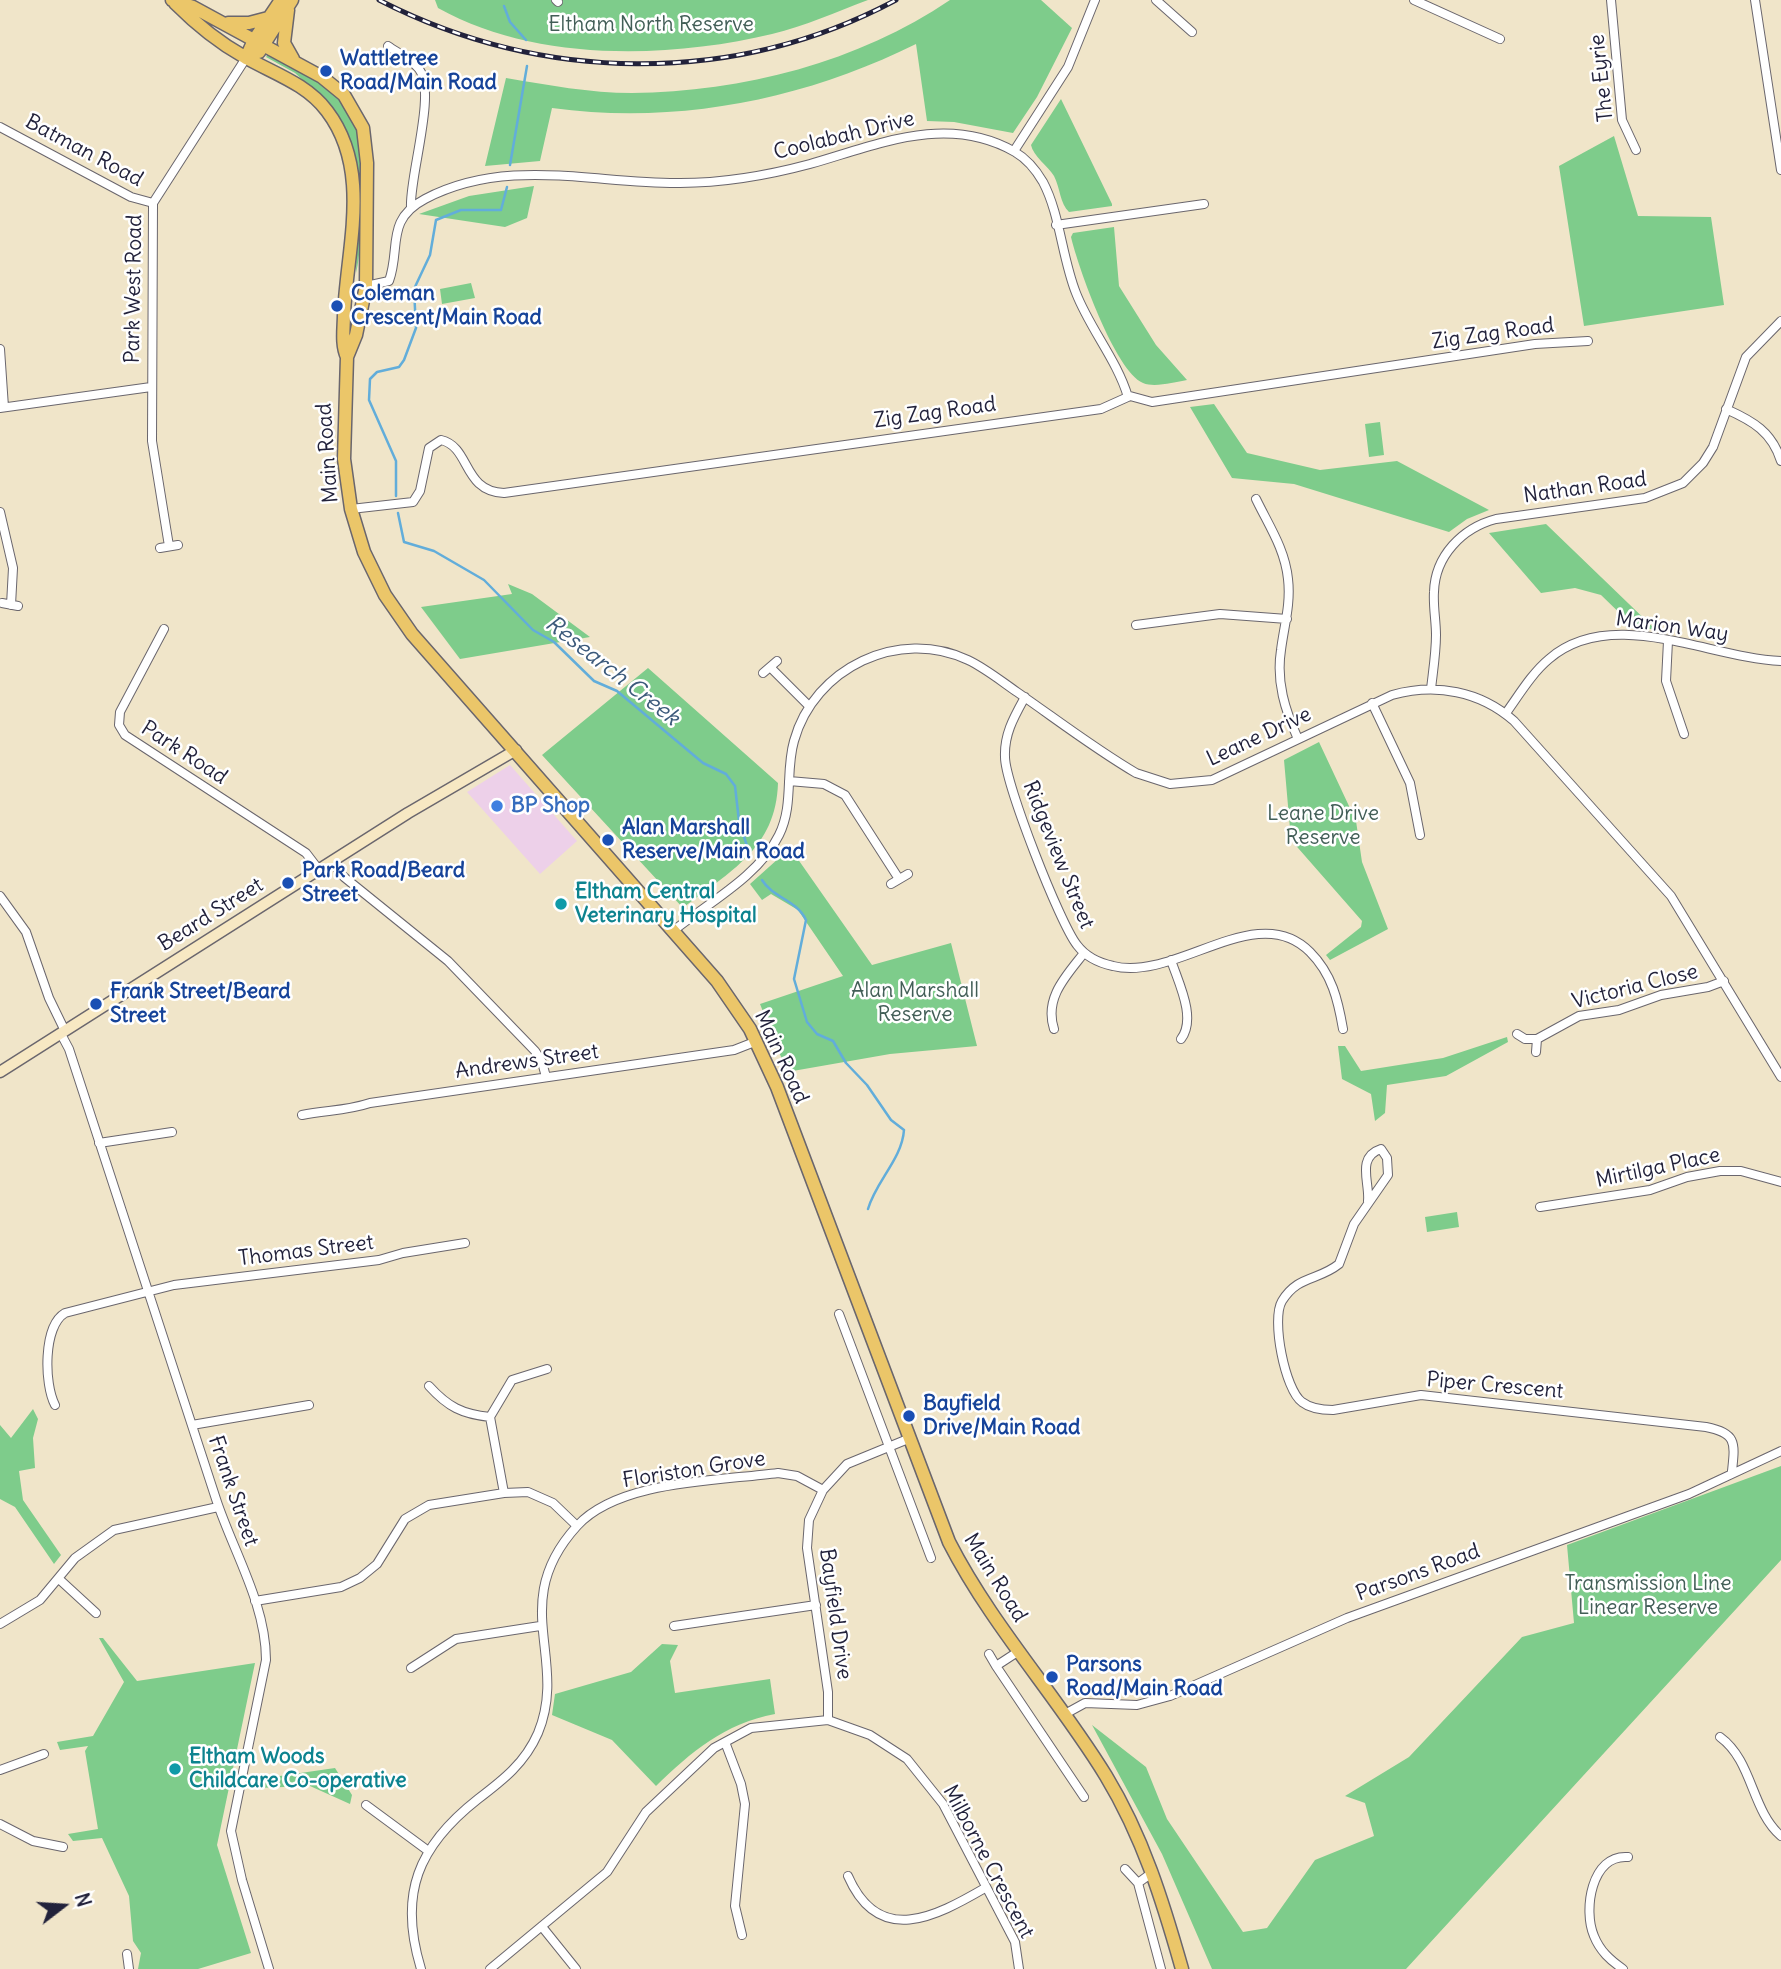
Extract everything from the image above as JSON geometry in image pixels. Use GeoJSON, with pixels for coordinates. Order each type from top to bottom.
{"type":"FeatureCollection","features":[{"type":"Feature","properties":{"kind":"main road","name":"Main Road"},"geometry":{"type":"LineString","coordinates":[[172,0],[189,5],[295,62],[338,90],[351,104],[363,128],[368,163],[366,286],[356,334],[347,356]]}},
{"type":"Feature","properties":{"kind":"main road","name":"Main Road"},"geometry":{"type":"LineString","coordinates":[[172,0],[220,42],[290,79],[315,98],[333,119],[344,139],[350,158],[354,191],[345,286],[343,341],[347,356],[343,442],[351,509],[370,566],[393,609],[424,648],[728,995],[757,1041],[777,1087],[908,1438],[954,1552],[1114,1790],[1153,1872],[1182,1969]]}},
{"type":"Feature","properties":{"kind":"main road"},"geometry":{"type":"LineString","coordinates":[[220,22],[249,23],[268,18],[287,3]]}},
{"type":"Feature","properties":{"kind":"main road"},"geometry":{"type":"LineString","coordinates":[[246,58],[287,3]]}},
{"type":"Feature","properties":{"kind":"main road"},"geometry":{"type":"LineString","coordinates":[[287,3],[284,43],[295,62]]}},
{"type":"Feature","properties":{"kind":"main road"},"geometry":{"type":"LineString","coordinates":[[259,43],[268,18]]}},
{"type":"Feature","properties":{"kind":"main road"},"geometry":{"type":"LineString","coordinates":[[345,286],[366,286]]}},
{"type":"Feature","properties":{"kind":"street"},"geometry":{"type":"LineString","coordinates":[[1014,151],[1068,67],[1095,0]]}},
{"type":"Feature","properties":{"kind":"street"},"geometry":{"type":"LineString","coordinates":[[1156,0],[1192,32]]}},
{"type":"Feature","properties":{"kind":"street"},"geometry":{"type":"LineString","coordinates":[[1414,0],[1500,39]]}},
{"type":"Feature","properties":{"kind":"street","name":"The Eyrie"},"geometry":{"type":"LineString","coordinates":[[1611,0],[1622,120],[1636,150]]}},
{"type":"Feature","properties":{"kind":"street"},"geometry":{"type":"LineString","coordinates":[[1755,0],[1781,170]]}},
{"type":"Feature","properties":{"kind":"street"},"geometry":{"type":"LineString","coordinates":[[366,286],[389,281],[397,230],[411,207],[420,146],[423,79],[416,66],[388,46]]}},
{"type":"Feature","properties":{"kind":"street","name":"Park West Road"},"geometry":{"type":"LineString","coordinates":[[169,546],[153,450],[153,203],[246,58]]}},
{"type":"Feature","properties":{"kind":"street","name":"Batman Road"},"geometry":{"type":"LineString","coordinates":[[0,127],[131,197],[153,203]]}},
{"type":"Feature","properties":{"kind":"street","name":"Coolabah Drive"},"geometry":{"type":"LineString","coordinates":[[411,207],[443,191],[504,176],[555,173],[671,183],[704,182],[794,168],[913,134],[968,136],[1014,151],[1028,161],[1042,181],[1076,295],[1128,397]]}},
{"type":"Feature","properties":{"kind":"street"},"geometry":{"type":"LineString","coordinates":[[1056,225],[1204,204]]}},
{"type":"Feature","properties":{"kind":"street","name":"Nathan Road"},"geometry":{"type":"LineString","coordinates":[[1431,689],[1436,643],[1435,584],[1442,561],[1457,540],[1477,526],[1496,519],[1632,500],[1669,491],[1690,477],[1703,463],[1718,437],[1742,364],[1757,343],[1781,321]]}},
{"type":"Feature","properties":{"kind":"street","name":"Zig Zag Road"},"geometry":{"type":"LineString","coordinates":[[351,509],[413,502],[420,491],[429,448],[441,440],[456,450],[479,485],[504,493],[1101,409],[1128,397],[1152,402],[1535,344],[1588,341]]}},
{"type":"Feature","properties":{"kind":"street"},"geometry":{"type":"LineString","coordinates":[[0,349],[2,408],[151,387]]}},
{"type":"Feature","properties":{"kind":"street"},"geometry":{"type":"LineString","coordinates":[[1726,409],[1753,421],[1765,431],[1781,461]]}},
{"type":"Feature","properties":{"kind":"street"},"geometry":{"type":"LineString","coordinates":[[1256,499],[1285,561],[1289,589],[1279,673],[1284,702],[1298,739]]}},
{"type":"Feature","properties":{"kind":"street"},"geometry":{"type":"LineString","coordinates":[[0,512],[14,574],[11,605]]}},
{"type":"Feature","properties":{"kind":"street"},"geometry":{"type":"LineString","coordinates":[[1136,625],[1220,614],[1287,619]]}},
{"type":"Feature","properties":{"kind":"street","name":"Park Road"},"geometry":{"type":"LineString","coordinates":[[164,629],[120,712],[119,724],[125,735],[306,853],[319,870]]}},
{"type":"Feature","properties":{"kind":"street","name":"Marion Way"},"geometry":{"type":"LineString","coordinates":[[1506,713],[1544,664],[1577,641],[1613,634],[1754,659],[1781,661]]}},
{"type":"Feature","properties":{"kind":"street"},"geometry":{"type":"LineString","coordinates":[[1668,642],[1666,681],[1684,733]]}},
{"type":"Feature","properties":{"kind":"street","name":"Leane Drive"},"geometry":{"type":"LineString","coordinates":[[673,931],[751,870],[771,849],[786,815],[793,743],[809,706],[826,685],[850,666],[879,654],[909,649],[936,650],[968,660],[1128,768],[1160,782],[1188,784],[1212,780],[1372,703],[1404,692],[1431,689],[1471,695],[1506,713],[1664,887],[1781,1077]]}},
{"type":"Feature","properties":{"kind":"street"},"geometry":{"type":"LineString","coordinates":[[770,667],[809,706]]}},
{"type":"Feature","properties":{"kind":"street","name":"Ridgeview Street"},"geometry":{"type":"LineString","coordinates":[[1025,698],[1007,735],[1006,769],[1062,920],[1084,953],[1122,968],[1140,968],[1256,934],[1288,936],[1307,949],[1328,974],[1338,1002],[1343,1029]]}},
{"type":"Feature","properties":{"kind":"street"},"geometry":{"type":"LineString","coordinates":[[1372,703],[1410,783],[1420,835]]}},
{"type":"Feature","properties":{"kind":"street","name":"Beard Street"},"geometry":{"type":"LineString","coordinates":[[0,1072],[319,870],[516,750]]}},
{"type":"Feature","properties":{"kind":"street"},"geometry":{"type":"LineString","coordinates":[[789,781],[824,784],[845,796],[895,882],[908,874]]}},
{"type":"Feature","properties":{"kind":"street"},"geometry":{"type":"LineString","coordinates":[[332,862],[344,877],[448,961],[535,1051],[542,1062],[546,1077]]}},
{"type":"Feature","properties":{"kind":"street","name":"Frank Street"},"geometry":{"type":"LineString","coordinates":[[0,896],[26,932],[69,1049],[151,1293],[166,1350],[218,1507],[255,1601],[266,1642],[266,1660],[231,1831],[242,1880],[269,1969]]}},
{"type":"Feature","properties":{"kind":"street"},"geometry":{"type":"LineString","coordinates":[[1054,1028],[1051,1012],[1055,993],[1084,953]]}},
{"type":"Feature","properties":{"kind":"street"},"geometry":{"type":"LineString","coordinates":[[1171,960],[1187,1015],[1187,1030],[1181,1039]]}},
{"type":"Feature","properties":{"kind":"street","name":"Victoria Close"},"geometry":{"type":"LineString","coordinates":[[1537,1038],[1579,1016],[1619,1010],[1661,995],[1708,987],[1724,981]]}},
{"type":"Feature","properties":{"kind":"street"},"geometry":{"type":"LineString","coordinates":[[1517,1034],[1525,1039],[1537,1038],[1535,1052]]}},
{"type":"Feature","properties":{"kind":"street","name":"Andrews Street"},"geometry":{"type":"LineString","coordinates":[[302,1115],[323,1111],[345,1112],[369,1103],[734,1049],[757,1041]]}},
{"type":"Feature","properties":{"kind":"street"},"geometry":{"type":"LineString","coordinates":[[99,1143],[172,1132]]}},
{"type":"Feature","properties":{"kind":"street"},"geometry":{"type":"LineString","coordinates":[[1381,1149],[1387,1158],[1388,1175],[1368,1201],[1365,1167],[1373,1152],[1381,1149]]}},
{"type":"Feature","properties":{"kind":"street","name":"Mirtilga Place"},"geometry":{"type":"LineString","coordinates":[[1540,1207],[1642,1192],[1687,1177],[1720,1171],[1741,1171],[1781,1182]]}},
{"type":"Feature","properties":{"kind":"street","name":"Piper Crescent"},"geometry":{"type":"LineString","coordinates":[[1368,1201],[1352,1230],[1339,1264],[1294,1285],[1280,1304],[1276,1325],[1292,1390],[1302,1402],[1333,1410],[1421,1395],[1685,1423],[1717,1429],[1728,1435],[1734,1444],[1732,1471]]}},
{"type":"Feature","properties":{"kind":"street","name":"Thomas Street"},"geometry":{"type":"LineString","coordinates":[[55,1405],[48,1392],[50,1329],[57,1318],[65,1313],[174,1285],[379,1260],[403,1253],[465,1243]]}},
{"type":"Feature","properties":{"kind":"street","name":"Main Road"},"geometry":{"type":"LineString","coordinates":[[839,1314],[931,1558]]}},
{"type":"Feature","properties":{"kind":"street"},"geometry":{"type":"LineString","coordinates":[[504,1493],[491,1417],[512,1380],[547,1369]]}},
{"type":"Feature","properties":{"kind":"street"},"geometry":{"type":"LineString","coordinates":[[429,1386],[445,1404],[464,1414],[491,1417]]}},
{"type":"Feature","properties":{"kind":"street"},"geometry":{"type":"LineString","coordinates":[[192,1424],[309,1405]]}},
{"type":"Feature","properties":{"kind":"street","name":"Bayfield Drive"},"geometry":{"type":"LineString","coordinates":[[828,1720],[828,1692],[807,1548],[809,1520],[823,1490],[847,1464],[908,1438]]}},
{"type":"Feature","properties":{"kind":"street","name":"Parsons Road"},"geometry":{"type":"LineString","coordinates":[[1065,1714],[1086,1703],[1128,1705],[1170,1696],[1347,1618],[1689,1494],[1732,1471],[1748,1467],[1781,1451]]}},
{"type":"Feature","properties":{"kind":"street","name":"Floriston Grove"},"geometry":{"type":"LineString","coordinates":[[421,1969],[411,1938],[411,1897],[427,1850],[449,1822],[507,1778],[525,1756],[538,1733],[545,1710],[547,1676],[540,1626],[543,1583],[552,1561],[577,1526],[607,1504],[651,1490],[778,1473],[797,1476],[823,1490]]}},
{"type":"Feature","properties":{"kind":"street"},"geometry":{"type":"LineString","coordinates":[[255,1601],[341,1587],[377,1564],[405,1519],[429,1505],[504,1493],[528,1492],[552,1503],[577,1526]]}},
{"type":"Feature","properties":{"kind":"street"},"geometry":{"type":"LineString","coordinates":[[0,1624],[40,1600],[88,1546],[114,1530],[218,1507]]}},
{"type":"Feature","properties":{"kind":"street"},"geometry":{"type":"LineString","coordinates":[[59,1579],[96,1613]]}},
{"type":"Feature","properties":{"kind":"street"},"geometry":{"type":"LineString","coordinates":[[674,1626],[816,1605]]}},
{"type":"Feature","properties":{"kind":"street"},"geometry":{"type":"LineString","coordinates":[[411,1668],[456,1639],[540,1626]]}},
{"type":"Feature","properties":{"kind":"street","name":"Main Road"},"geometry":{"type":"LineString","coordinates":[[996,1665],[1019,1651]]}},
{"type":"Feature","properties":{"kind":"street"},"geometry":{"type":"LineString","coordinates":[[989,1654],[1084,1797]]}},
{"type":"Feature","properties":{"kind":"street","name":"Milborne Crescent"},"geometry":{"type":"LineString","coordinates":[[490,1969],[543,1928],[607,1872],[646,1812],[696,1761],[751,1728],[828,1720],[870,1735],[907,1759],[943,1804],[1014,1942],[1019,1969]]}},
{"type":"Feature","properties":{"kind":"street"},"geometry":{"type":"LineString","coordinates":[[1720,1737],[1736,1753],[1770,1824],[1781,1836]]}},
{"type":"Feature","properties":{"kind":"street"},"geometry":{"type":"LineString","coordinates":[[725,1742],[741,1784],[745,1804],[735,1906],[742,1935]]}},
{"type":"Feature","properties":{"kind":"street"},"geometry":{"type":"LineString","coordinates":[[0,1770],[44,1754]]}},
{"type":"Feature","properties":{"kind":"street"},"geometry":{"type":"LineString","coordinates":[[366,1805],[427,1850]]}},
{"type":"Feature","properties":{"kind":"street"},"geometry":{"type":"LineString","coordinates":[[0,1824],[33,1841],[63,1847]]}},
{"type":"Feature","properties":{"kind":"street"},"geometry":{"type":"LineString","coordinates":[[1622,1969],[1605,1955],[1597,1942],[1589,1921],[1588,1907],[1593,1886],[1606,1864],[1618,1857],[1628,1857]]}},
{"type":"Feature","properties":{"kind":"street"},"geometry":{"type":"LineString","coordinates":[[1125,1869],[1138,1882],[1161,1969]]}},
{"type":"Feature","properties":{"kind":"street"},"geometry":{"type":"LineString","coordinates":[[1138,1882],[1153,1872]]}},
{"type":"Feature","properties":{"kind":"street"},"geometry":{"type":"LineString","coordinates":[[848,1876],[858,1900],[890,1918],[915,1920],[935,1916],[985,1888]]}},
{"type":"Feature","properties":{"kind":"street"},"geometry":{"type":"LineString","coordinates":[[543,1928],[576,1969]]}},
{"type":"Feature","properties":{"kind":"street"},"geometry":{"type":"LineString","coordinates":[[127,1954],[129,1969]]}},
{"type":"Feature","properties":{"kind":"shaded area"},"geometry":{"type":"Polygon","coordinates":[[[510,765],[577,841],[540,874],[467,792],[510,765]]]}},
{"type":"Feature","properties":{"kind":"green space","name":"Eltham North Reserve"},"geometry":{"type":"Polygon","coordinates":[[[435,0],[868,0],[808,23],[731,42],[689,48],[602,51],[558,47],[476,26],[438,8],[435,0]]]}},
{"type":"Feature","properties":{"kind":"green space"},"geometry":{"type":"Polygon","coordinates":[[[950,0],[1041,0],[1072,28],[1037,97],[1013,133],[954,122],[927,121],[916,44],[829,80],[738,103],[646,113],[552,108],[540,161],[485,166],[506,78],[616,93],[715,87],[798,69],[838,56],[915,22],[950,0]]]}},
{"type":"Feature","properties":{"kind":"green space"},"geometry":{"type":"Polygon","coordinates":[[[268,54],[326,88],[339,99],[357,127],[362,164],[356,273],[358,188],[316,92],[295,73],[266,57],[268,54]]]}},
{"type":"Feature","properties":{"kind":"green space"},"geometry":{"type":"Polygon","coordinates":[[[1061,99],[1112,206],[1069,212],[1054,176],[1032,149],[1031,145],[1061,99]]]}},
{"type":"Feature","properties":{"kind":"green space"},"geometry":{"type":"Polygon","coordinates":[[[1614,136],[1638,216],[1711,217],[1724,305],[1584,326],[1559,166],[1614,136]]]}},
{"type":"Feature","properties":{"kind":"green space"},"geometry":{"type":"Polygon","coordinates":[[[534,186],[527,218],[505,227],[419,214],[469,196],[534,186]]]}},
{"type":"Feature","properties":{"kind":"green space"},"geometry":{"type":"Polygon","coordinates":[[[1114,227],[1119,286],[1156,345],[1187,380],[1159,385],[1143,383],[1132,375],[1121,359],[1099,317],[1071,237],[1073,233],[1114,227]]]}},
{"type":"Feature","properties":{"kind":"green space"},"geometry":{"type":"Polygon","coordinates":[[[471,283],[475,298],[442,304],[440,289],[471,283]]]}},
{"type":"Feature","properties":{"kind":"green space"},"geometry":{"type":"Polygon","coordinates":[[[1214,404],[1247,453],[1320,470],[1397,461],[1489,510],[1467,519],[1449,532],[1294,484],[1232,478],[1190,407],[1214,404]]]}},
{"type":"Feature","properties":{"kind":"green space"},"geometry":{"type":"Polygon","coordinates":[[[1380,422],[1384,455],[1369,457],[1365,424],[1380,422]]]}},
{"type":"Feature","properties":{"kind":"green space"},"geometry":{"type":"Polygon","coordinates":[[[1546,524],[1656,630],[1633,626],[1601,595],[1575,588],[1541,593],[1489,533],[1546,524]]]}},
{"type":"Feature","properties":{"kind":"green space"},"geometry":{"type":"Polygon","coordinates":[[[508,584],[532,594],[590,637],[460,659],[421,607],[512,594],[508,584]]]}},
{"type":"Feature","properties":{"kind":"green space"},"geometry":{"type":"Polygon","coordinates":[[[648,668],[778,783],[769,825],[759,842],[733,870],[683,908],[542,755],[648,668]]]}},
{"type":"Feature","properties":{"kind":"green space","name":"Leane Drive Reserve"},"geometry":{"type":"Polygon","coordinates":[[[1319,742],[1356,821],[1362,862],[1388,929],[1330,960],[1326,955],[1361,927],[1362,921],[1291,840],[1284,760],[1319,742]]]}},
{"type":"Feature","properties":{"kind":"green space","name":"Alan Marshall Reserve"},"geometry":{"type":"Polygon","coordinates":[[[788,845],[872,965],[951,943],[977,1046],[890,1054],[787,1072],[760,1004],[843,976],[798,910],[771,894],[762,900],[750,884],[779,858],[788,845]]]}},
{"type":"Feature","properties":{"kind":"green space"},"geometry":{"type":"Polygon","coordinates":[[[1507,1037],[1508,1042],[1446,1076],[1387,1085],[1385,1113],[1375,1121],[1371,1094],[1342,1079],[1338,1046],[1345,1046],[1361,1071],[1443,1058],[1507,1037]]]}},
{"type":"Feature","properties":{"kind":"green space"},"geometry":{"type":"Polygon","coordinates":[[[1457,1212],[1459,1227],[1427,1232],[1425,1217],[1457,1212]]]}},
{"type":"Feature","properties":{"kind":"green space"},"geometry":{"type":"Polygon","coordinates":[[[33,1409],[38,1419],[33,1438],[35,1468],[19,1471],[23,1500],[61,1555],[54,1564],[15,1507],[0,1499],[0,1425],[11,1438],[33,1409]]]}},
{"type":"Feature","properties":{"kind":"green space","name":"Transmission Line Linear Reserve"},"geometry":{"type":"Polygon","coordinates":[[[1781,1466],[1781,1560],[1406,1969],[1212,1969],[1162,1854],[1092,1725],[1146,1767],[1167,1819],[1243,1932],[1267,1928],[1315,1860],[1374,1836],[1365,1803],[1345,1796],[1409,1757],[1522,1637],[1574,1623],[1567,1545],[1781,1466]]]}},
{"type":"Feature","properties":{"kind":"green space"},"geometry":{"type":"Polygon","coordinates":[[[99,1638],[103,1638],[137,1681],[255,1663],[217,1845],[251,1953],[198,1969],[138,1969],[141,1953],[133,1941],[129,1896],[102,1838],[73,1841],[68,1834],[98,1829],[85,1751],[88,1746],[60,1750],[57,1742],[93,1736],[124,1682],[99,1638]]]}},
{"type":"Feature","properties":{"kind":"green space"},"geometry":{"type":"Polygon","coordinates":[[[662,1644],[678,1645],[670,1661],[675,1693],[770,1679],[775,1714],[724,1732],[696,1750],[656,1786],[612,1740],[552,1715],[555,1694],[631,1672],[662,1644]]]}},
{"type":"Feature","properties":{"kind":"green space"},"geometry":{"type":"Polygon","coordinates":[[[335,1768],[352,1795],[350,1804],[310,1786],[257,1788],[259,1779],[335,1768]]]}},
{"type":"Feature","properties":{"kind":"waterway","name":"Research Creek"},"geometry":{"type":"LineString","coordinates":[[504,6],[510,22],[526,40]]}},
{"type":"Feature","properties":{"kind":"waterway","name":"Research Creek"},"geometry":{"type":"LineString","coordinates":[[510,165],[527,66]]}},
{"type":"Feature","properties":{"kind":"waterway","name":"Research Creek"},"geometry":{"type":"LineString","coordinates":[[396,496],[396,461],[369,400],[370,379],[377,372],[399,367],[404,360],[416,328],[414,289],[430,255],[436,220],[461,210],[501,210],[507,187]]}},
{"type":"Feature","properties":{"kind":"waterway","name":"Research Creek"},"geometry":{"type":"LineString","coordinates":[[398,513],[404,542],[434,551],[484,580],[533,630],[554,642],[594,681],[617,691],[703,763],[726,774],[735,786],[739,821],[748,849]]}},
{"type":"Feature","properties":{"kind":"waterway","name":"Research Creek"},"geometry":{"type":"LineString","coordinates":[[762,880],[772,891],[797,908],[806,920],[794,979],[807,1022],[817,1034],[833,1041],[846,1063],[867,1085],[891,1120],[904,1130],[899,1151],[868,1209]]}},
{"type":"Feature","properties":{"kind":"railway"},"geometry":{"type":"LineString","coordinates":[[379,0],[441,27],[505,47],[571,59],[637,64],[704,60],[769,48],[834,28],[896,0]]}},
{"type":"Feature","properties":{"kind":"place","name":"Wattletree Road/Main Road"},"geometry":{"type":"Point","coordinates":[326,71]}},
{"type":"Feature","properties":{"kind":"place","name":"Coleman Crescent/Main Road"},"geometry":{"type":"Point","coordinates":[337,306]}},
{"type":"Feature","properties":{"kind":"place","name":"BP Shop"},"geometry":{"type":"Point","coordinates":[497,806]}},
{"type":"Feature","properties":{"kind":"place","name":"Alan Marshall Reserve/Main Road"},"geometry":{"type":"Point","coordinates":[608,840]}},
{"type":"Feature","properties":{"kind":"place","name":"Park Road/Beard Street"},"geometry":{"type":"Point","coordinates":[288,883]}},
{"type":"Feature","properties":{"kind":"place","name":"Eltham Central Veterinary Hospital"},"geometry":{"type":"Point","coordinates":[561,904]}},
{"type":"Feature","properties":{"kind":"place","name":"Frank Street/Beard Street"},"geometry":{"type":"Point","coordinates":[96,1004]}},
{"type":"Feature","properties":{"kind":"place","name":"Bayfield Drive/Main Road"},"geometry":{"type":"Point","coordinates":[909,1416]}},
{"type":"Feature","properties":{"kind":"place","name":"Parsons Road/Main Road"},"geometry":{"type":"Point","coordinates":[1052,1677]}},
{"type":"Feature","properties":{"kind":"place","name":"Eltham Woods Childcare Co-operative"},"geometry":{"type":"Point","coordinates":[175,1769]}}]}
